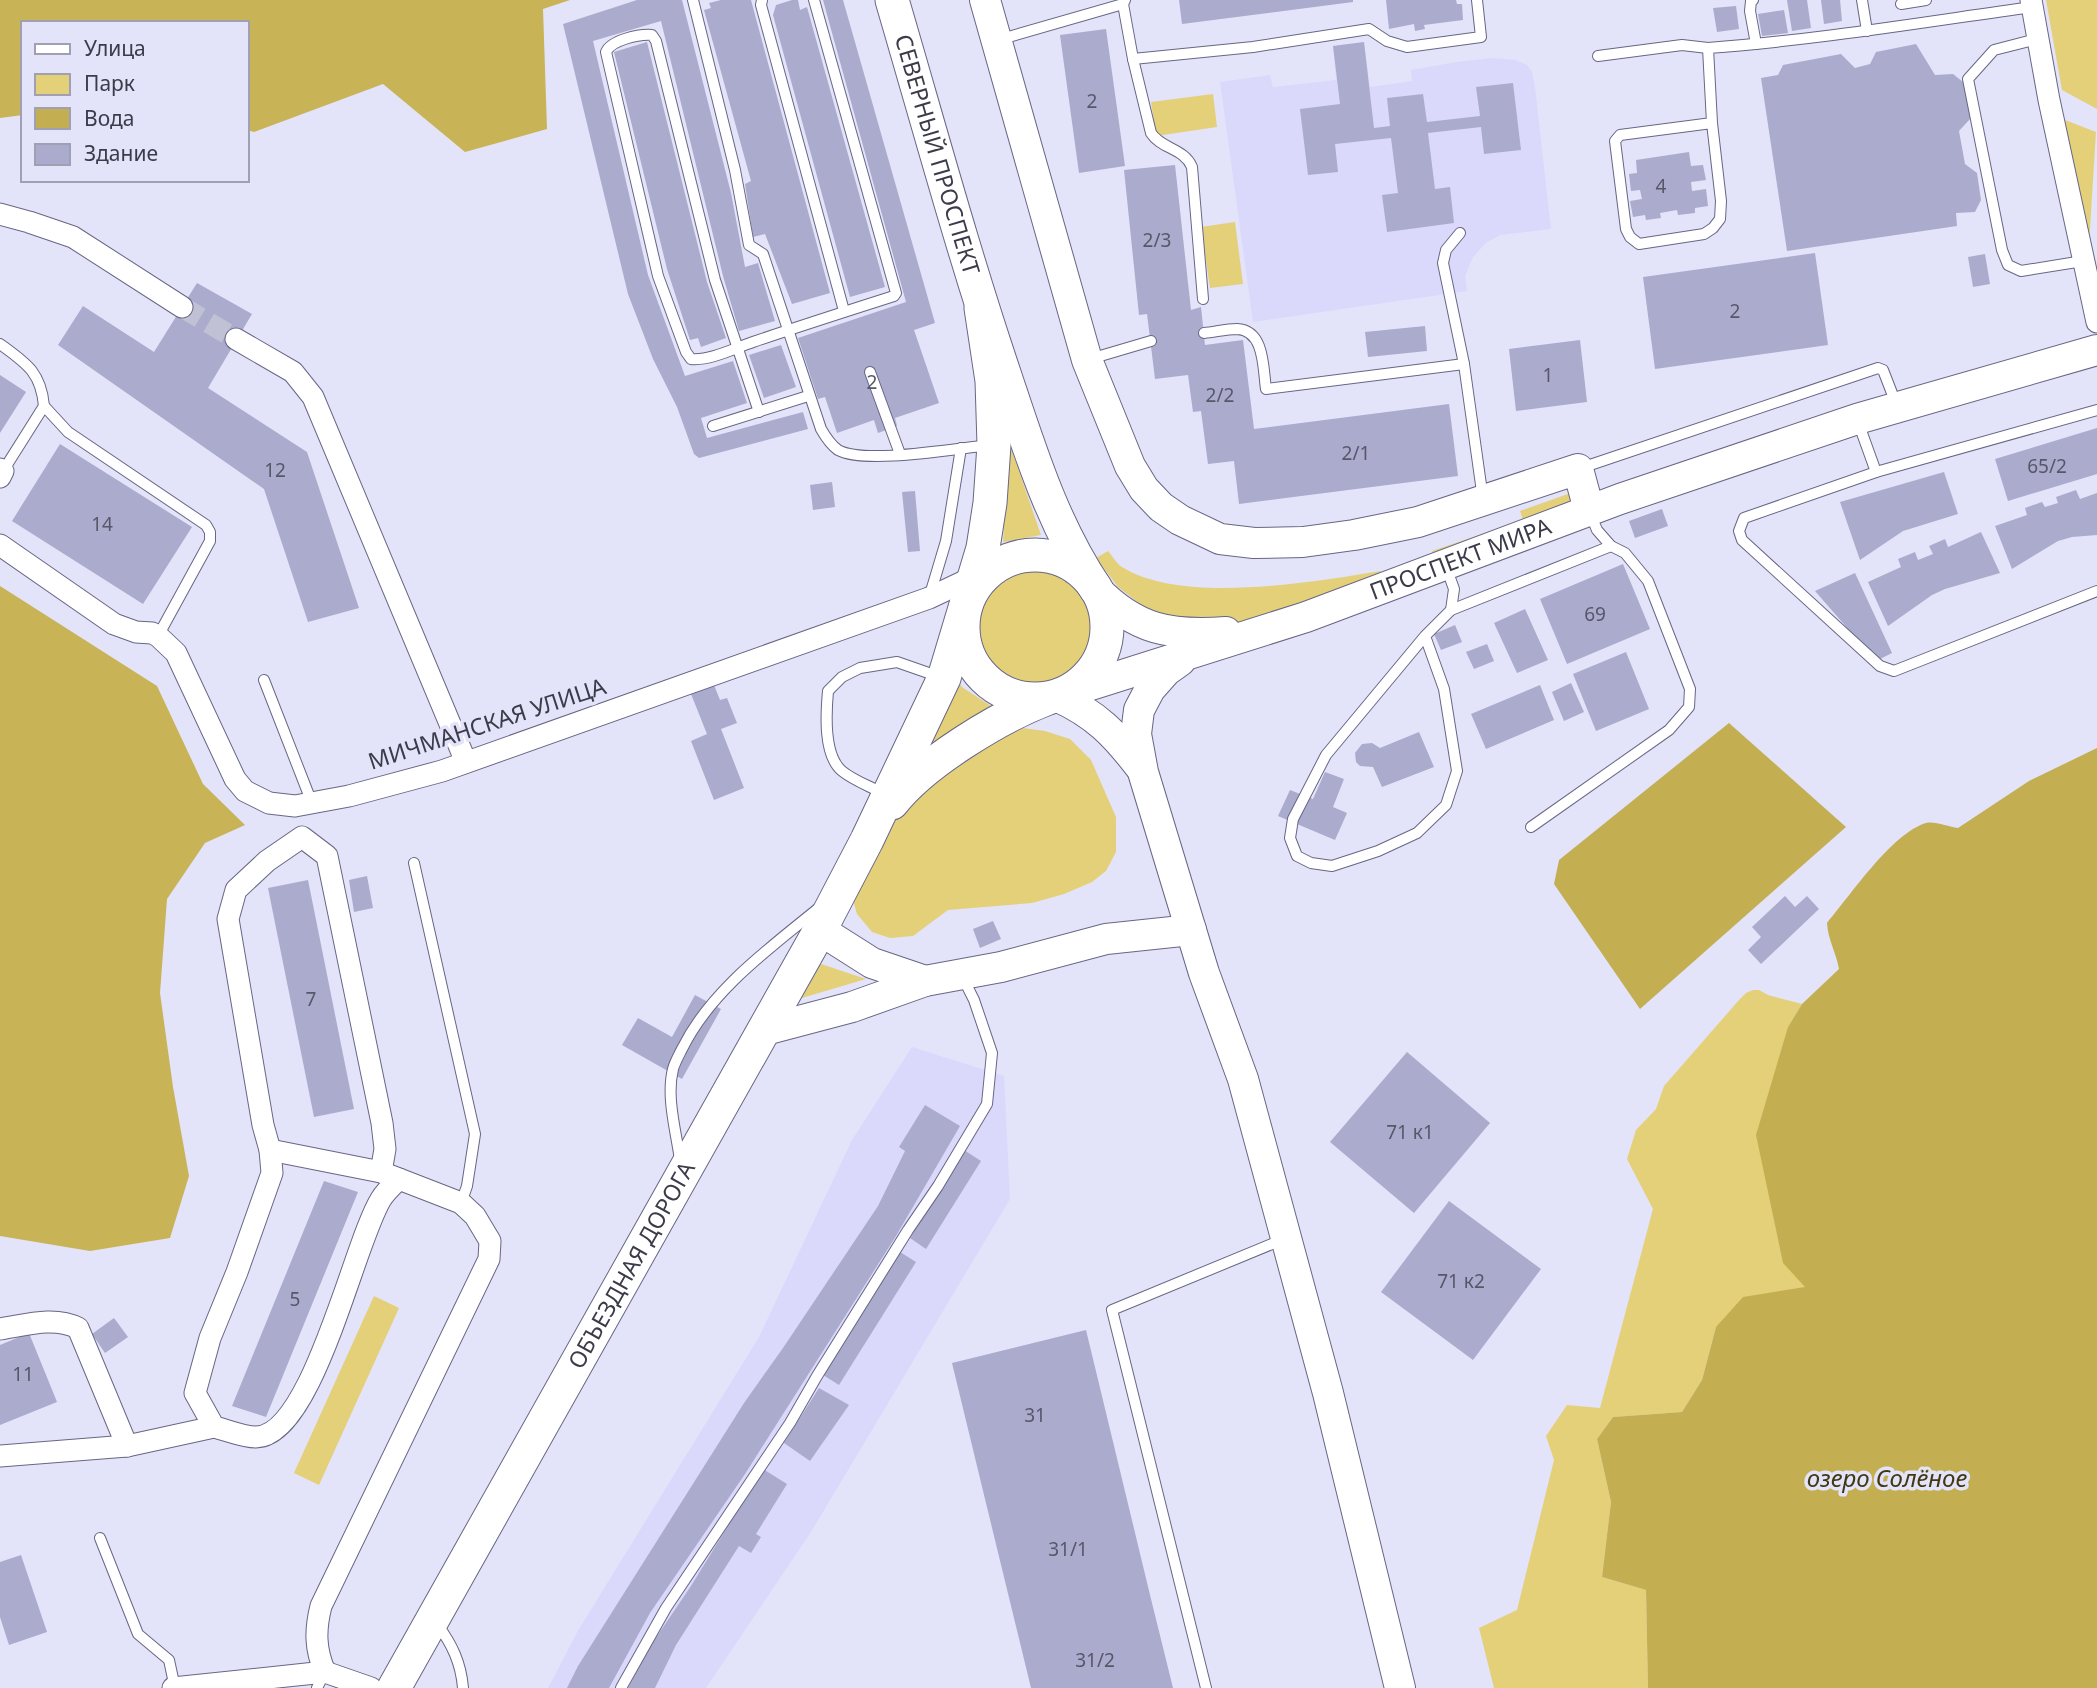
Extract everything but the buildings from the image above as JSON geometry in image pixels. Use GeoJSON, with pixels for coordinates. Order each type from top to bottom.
{"type":"FeatureCollection","features":[{"type":"Feature","properties":{"kind":"main road","name":"СЕВЕРНЫЙ ПРОСПЕКТ"},"geometry":{"type":"LineString","coordinates":[[892,0],[982,307]]}},
{"type":"Feature","properties":{"kind":"main road"},"geometry":{"type":"LineString","coordinates":[[985,0],[1087,360],[1130,466],[1144,489],[1161,507],[1220,539],[1254,543],[1303,541],[1354,535],[1418,522],[1578,469],[1589,510]]}},
{"type":"Feature","properties":{"kind":"main road"},"geometry":{"type":"LineString","coordinates":[[982,307],[992,382],[994,445],[990,503],[983,548],[989,570]]}},
{"type":"Feature","properties":{"kind":"main road"},"geometry":{"type":"LineString","coordinates":[[965,610],[964,640],[969,656],[985,680],[997,689],[1019,697],[1042,699],[1056,696],[1078,685],[1090,674],[1104,649],[1107,620],[1104,605],[1073,553],[1054,513],[1027,443],[982,307]]}},
{"type":"Feature","properties":{"kind":"main road","name":"ПРОСПЕКТ МИРА"},"geometry":{"type":"LineString","coordinates":[[867,840],[894,800],[929,768],[997,722],[1030,705],[1306,617],[1589,510],[1896,406],[2097,350]]}},
{"type":"Feature","properties":{"kind":"main road"},"geometry":{"type":"LineString","coordinates":[[867,840],[944,678],[965,610],[989,570],[1020,557],[1053,558],[1078,570],[1115,609],[1135,621],[1157,629],[1180,632],[1240,631],[1306,617]]}},
{"type":"Feature","properties":{"kind":"main road"},"geometry":{"type":"LineString","coordinates":[[1191,653],[1166,671],[1150,689],[1139,710],[1136,734],[1143,772],[1191,930],[1243,1079],[1328,1393],[1400,1688]]}},
{"type":"Feature","properties":{"kind":"main road"},"geometry":{"type":"LineString","coordinates":[[1056,696],[1089,712],[1104,725],[1143,772]]}},
{"type":"Feature","properties":{"kind":"main road","name":"ОБЪЕЗДНАЯ ДОРОГА"},"geometry":{"type":"LineString","coordinates":[[394,1688],[765,1030],[867,840]]}},
{"type":"Feature","properties":{"kind":"main road"},"geometry":{"type":"LineString","coordinates":[[820,930],[872,963],[925,981]]}},
{"type":"Feature","properties":{"kind":"main road"},"geometry":{"type":"LineString","coordinates":[[765,1030],[852,1007],[925,981],[962,976],[1106,939],[1191,930]]}},
{"type":"Feature","properties":{"kind":"street"},"geometry":{"type":"LineString","coordinates":[[2031,4],[2097,322]]}},
{"type":"Feature","properties":{"kind":"street"},"geometry":{"type":"LineString","coordinates":[[0,214],[74,237],[182,307]]}},
{"type":"Feature","properties":{"kind":"street"},"geometry":{"type":"LineString","coordinates":[[236,339],[293,372],[313,397],[466,762]]}},
{"type":"Feature","properties":{"kind":"street"},"geometry":{"type":"LineString","coordinates":[[0,545],[114,624],[158,636]]}},
{"type":"Feature","properties":{"kind":"street","name":"МИЧМАНСКАЯ УЛИЦА"},"geometry":{"type":"LineString","coordinates":[[158,636],[176,653],[235,779],[245,791],[270,803],[295,806],[428,775],[929,598],[989,570]]}},
{"type":"Feature","properties":{"kind":"street"},"geometry":{"type":"LineString","coordinates":[[0,1456],[127,1446],[214,1427],[257,1437],[276,1430],[300,1401],[333,1324],[390,1175],[382,1123],[327,856],[302,838],[267,860],[236,890],[228,919],[272,1173],[210,1338],[195,1394],[214,1427]]}},
{"type":"Feature","properties":{"kind":"street"},"geometry":{"type":"LineString","coordinates":[[270,1150],[390,1175],[461,1203],[475,1216],[490,1241],[489,1259],[321,1606],[316,1641],[321,1680]]}},
{"type":"Feature","properties":{"kind":"street"},"geometry":{"type":"LineString","coordinates":[[0,1329],[51,1321],[66,1322],[78,1328],[127,1446]]}},
{"type":"Feature","properties":{"kind":"street"},"geometry":{"type":"LineString","coordinates":[[174,1688],[321,1680],[372,1688]]}},
{"type":"Feature","properties":{"kind":"lane"},"geometry":{"type":"LineString","coordinates":[[693,0],[735,170],[749,245],[763,254],[781,306],[786,331],[821,429],[838,450],[854,455],[900,454],[994,445]]}},
{"type":"Feature","properties":{"kind":"lane"},"geometry":{"type":"LineString","coordinates":[[762,0],[761,5],[844,311]]}},
{"type":"Feature","properties":{"kind":"lane"},"geometry":{"type":"LineString","coordinates":[[759,412],[737,347],[715,280],[656,41],[652,35],[646,34],[607,48],[606,56],[658,276],[681,340],[691,359],[700,360],[737,347],[844,311],[894,296],[896,293],[814,0]]}},
{"type":"Feature","properties":{"kind":"lane"},"geometry":{"type":"LineString","coordinates":[[1133,59],[1253,47],[1369,29],[1387,41],[1407,47],[1481,37],[1477,0]]}},
{"type":"Feature","properties":{"kind":"lane"},"geometry":{"type":"LineString","coordinates":[[1753,0],[1750,11],[1756,44]]}},
{"type":"Feature","properties":{"kind":"lane"},"geometry":{"type":"LineString","coordinates":[[1862,0],[1867,31]]}},
{"type":"Feature","properties":{"kind":"lane"},"geometry":{"type":"LineString","coordinates":[[1901,4],[1926,0]]}},
{"type":"Feature","properties":{"kind":"lane"},"geometry":{"type":"LineString","coordinates":[[995,41],[1124,2],[1133,59],[1151,133],[1155,139],[1182,153],[1192,167],[1203,299]]}},
{"type":"Feature","properties":{"kind":"lane"},"geometry":{"type":"LineString","coordinates":[[1598,56],[1682,45],[1708,48],[1867,31],[2031,4]]}},
{"type":"Feature","properties":{"kind":"lane"},"geometry":{"type":"LineString","coordinates":[[2037,38],[1994,50],[1968,79],[2002,250],[2008,265],[2021,271],[2083,261]]}},
{"type":"Feature","properties":{"kind":"lane"},"geometry":{"type":"LineString","coordinates":[[1708,48],[1720,219],[1704,234],[1639,244],[1630,237],[1626,229],[1615,141],[1620,135],[1712,123]]}},
{"type":"Feature","properties":{"kind":"lane"},"geometry":{"type":"LineString","coordinates":[[1461,233],[1446,250],[1443,263],[1464,364],[1484,502]]}},
{"type":"Feature","properties":{"kind":"lane"},"geometry":{"type":"LineString","coordinates":[[1204,333],[1241,329],[1255,338],[1260,345],[1266,389],[1464,364]]}},
{"type":"Feature","properties":{"kind":"lane"},"geometry":{"type":"LineString","coordinates":[[1087,360],[1151,341]]}},
{"type":"Feature","properties":{"kind":"lane"},"geometry":{"type":"LineString","coordinates":[[0,344],[27,364],[40,382],[44,406],[68,432],[201,520],[210,531],[210,541],[158,636]]}},
{"type":"Feature","properties":{"kind":"lane"},"geometry":{"type":"LineString","coordinates":[[1578,469],[1878,368],[1883,370],[1896,406]]}},
{"type":"Feature","properties":{"kind":"lane"},"geometry":{"type":"LineString","coordinates":[[870,372],[900,454]]}},
{"type":"Feature","properties":{"kind":"lane"},"geometry":{"type":"LineString","coordinates":[[713,426],[808,396]]}},
{"type":"Feature","properties":{"kind":"lane"},"geometry":{"type":"LineString","coordinates":[[1,472],[44,406]]}},
{"type":"Feature","properties":{"kind":"lane"},"geometry":{"type":"LineString","coordinates":[[2097,410],[1876,472],[1744,518],[1740,531],[1742,540],[1880,666],[1894,671],[2097,590]]}},
{"type":"Feature","properties":{"kind":"lane"},"geometry":{"type":"LineString","coordinates":[[1857,419],[1876,472]]}},
{"type":"Feature","properties":{"kind":"lane"},"geometry":{"type":"LineString","coordinates":[[929,598],[946,541],[961,448]]}},
{"type":"Feature","properties":{"kind":"lane"},"geometry":{"type":"LineString","coordinates":[[1531,827],[1669,730],[1689,707],[1690,689],[1648,581],[1625,553],[1611,546],[1597,530],[1589,510]]}},
{"type":"Feature","properties":{"kind":"lane"},"geometry":{"type":"LineString","coordinates":[[1425,636],[1444,689],[1457,771],[1446,804],[1417,833],[1378,851],[1332,866],[1311,863],[1297,856],[1290,838],[1293,819],[1326,755],[1425,636],[1451,611],[1611,546]]}},
{"type":"Feature","properties":{"kind":"lane"},"geometry":{"type":"LineString","coordinates":[[1445,565],[1454,589],[1451,611]]}},
{"type":"Feature","properties":{"kind":"lane"},"geometry":{"type":"LineString","coordinates":[[888,797],[841,770],[832,756],[827,733],[828,691],[842,677],[860,668],[897,662],[944,678]]}},
{"type":"Feature","properties":{"kind":"lane"},"geometry":{"type":"LineString","coordinates":[[264,680],[312,803]]}},
{"type":"Feature","properties":{"kind":"lane"},"geometry":{"type":"LineString","coordinates":[[414,863],[475,1134],[467,1186],[461,1203]]}},
{"type":"Feature","properties":{"kind":"lane"},"geometry":{"type":"LineString","coordinates":[[683,1177],[671,1092],[673,1068],[686,1042],[709,1006],[762,955],[841,889]]}},
{"type":"Feature","properties":{"kind":"lane"},"geometry":{"type":"LineString","coordinates":[[621,1688],[666,1608],[790,1423],[987,1104],[992,1053],[974,1000],[962,976]]}},
{"type":"Feature","properties":{"kind":"lane"},"geometry":{"type":"LineString","coordinates":[[1206,1688],[1112,1310],[1287,1238]]}},
{"type":"Feature","properties":{"kind":"lane"},"geometry":{"type":"LineString","coordinates":[[100,1538],[138,1634],[169,1660],[174,1688]]}},
{"type":"Feature","properties":{"kind":"lane"},"geometry":{"type":"LineString","coordinates":[[433,1619],[451,1643],[462,1672],[463,1688]]}},
{"type":"Feature","properties":{"kind":"shaded area"},"geometry":{"type":"Polygon","coordinates":[[[0,0],[570,0],[543,9],[547,129],[465,152],[383,84],[254,132],[248,130],[248,21],[21,21],[21,115],[0,118],[0,0]]]}},
{"type":"Feature","properties":{"kind":"shaded area"},"geometry":{"type":"Polygon","coordinates":[[[1364,42],[1370,87],[1412,81],[1411,70],[1456,62],[1493,58],[1515,60],[1527,65],[1532,72],[1535,87],[1551,229],[1500,235],[1486,243],[1473,257],[1465,276],[1467,291],[1253,322],[1220,82],[1270,75],[1273,87],[1336,80],[1333,46],[1364,42]]]}},
{"type":"Feature","properties":{"kind":"shaded area"},"geometry":{"type":"Polygon","coordinates":[[[0,586],[157,686],[203,784],[245,825],[205,843],[167,899],[160,993],[189,1176],[170,1238],[90,1251],[0,1236],[0,586]]]}},
{"type":"Feature","properties":{"kind":"shaded area"},"geometry":{"type":"Polygon","coordinates":[[[912,1047],[1004,1076],[1010,1199],[811,1532],[706,1688],[548,1688],[579,1629],[759,1337],[852,1140],[912,1047]]]}},
{"type":"Feature","properties":{"kind":"green space"},"geometry":{"type":"Polygon","coordinates":[[[2046,0],[2097,0],[2097,109],[2062,90],[2046,0]]]}},
{"type":"Feature","properties":{"kind":"green space"},"geometry":{"type":"Polygon","coordinates":[[[1213,94],[1217,127],[1156,136],[1151,102],[1213,94]]]}},
{"type":"Feature","properties":{"kind":"green space"},"geometry":{"type":"Polygon","coordinates":[[[2065,120],[2096,132],[2088,261],[2065,120]]]}},
{"type":"Feature","properties":{"kind":"green space"},"geometry":{"type":"Polygon","coordinates":[[[1235,222],[1243,284],[1210,288],[1201,227],[1235,222]]]}},
{"type":"Feature","properties":{"kind":"green space"},"geometry":{"type":"Polygon","coordinates":[[[1009,442],[1041,535],[1003,542],[1009,442]]]}},
{"type":"Feature","properties":{"kind":"green space"},"geometry":{"type":"Polygon","coordinates":[[[1568,494],[1576,500],[1435,559],[1432,551],[1523,520],[1520,511],[1568,494]]]}},
{"type":"Feature","properties":{"kind":"green space"},"geometry":{"type":"Polygon","coordinates":[[[1108,551],[1122,567],[1148,579],[1212,588],[1285,585],[1381,571],[1365,588],[1234,626],[1203,627],[1152,613],[1118,587],[1096,558],[1108,551]]]}},
{"type":"Feature","properties":{"kind":"green space"},"geometry":{"type":"Polygon","coordinates":[[[1034,570],[1057,575],[1076,587],[1088,606],[1093,629],[1088,652],[1076,671],[1057,683],[1034,688],[1011,683],[992,671],[980,652],[975,629],[980,606],[992,587],[1011,575],[1034,570]]]}},
{"type":"Feature","properties":{"kind":"green space"},"geometry":{"type":"Polygon","coordinates":[[[953,673],[962,687],[1000,712],[917,761],[953,673]]]}},
{"type":"Feature","properties":{"kind":"green space"},"geometry":{"type":"Polygon","coordinates":[[[1023,728],[1070,739],[1091,760],[1116,817],[1116,852],[1106,871],[1092,882],[1032,903],[948,910],[913,936],[890,938],[872,932],[857,914],[853,900],[901,805],[952,761],[1023,728]]]}},
{"type":"Feature","properties":{"kind":"green space"},"geometry":{"type":"Polygon","coordinates":[[[809,960],[866,979],[785,1003],[809,960]]]}},
{"type":"Feature","properties":{"kind":"green space"},"geometry":{"type":"Polygon","coordinates":[[[1753,990],[1802,1004],[1788,1027],[1806,1287],[1716,1327],[1702,1380],[1682,1412],[1613,1417],[1597,1439],[1611,1502],[1602,1577],[1646,1590],[1648,1688],[1494,1688],[1479,1628],[1517,1610],[1554,1460],[1546,1436],[1567,1405],[1600,1408],[1653,1209],[1627,1159],[1636,1130],[1656,1109],[1664,1086],[1739,1000],[1753,990]]]}},
{"type":"Feature","properties":{"kind":"green space"},"geometry":{"type":"Polygon","coordinates":[[[374,1296],[399,1308],[319,1485],[294,1473],[374,1296]]]}},
{"type":"Feature","properties":{"kind":"water"},"geometry":{"type":"Polygon","coordinates":[[[1729,723],[1846,827],[1640,1009],[1554,884],[1559,860],[1729,723]]]}},
{"type":"Feature","properties":{"kind":"water","name":"озеро Солёное"},"geometry":{"type":"Polygon","coordinates":[[[2097,748],[2097,1688],[1648,1688],[1646,1590],[1602,1577],[1611,1502],[1597,1439],[1613,1417],[1682,1412],[1702,1380],[1716,1327],[1743,1297],[1805,1287],[1783,1263],[1756,1135],[1788,1027],[1802,1004],[1839,969],[1827,923],[1886,852],[1913,829],[1926,823],[1958,828],[2029,781],[2097,748]]]}},
{"type":"Feature","properties":{"kind":"tunnel"},"geometry":{"type":"LineString","coordinates":[[182,307],[236,339]]}}]}
